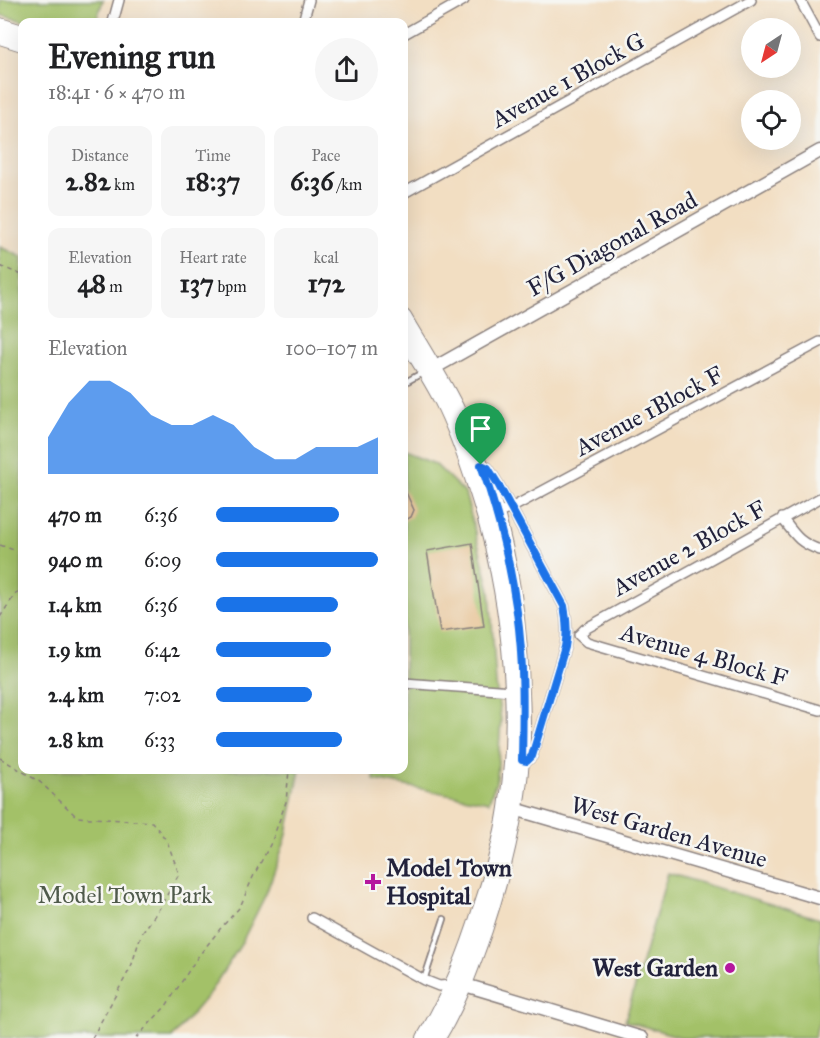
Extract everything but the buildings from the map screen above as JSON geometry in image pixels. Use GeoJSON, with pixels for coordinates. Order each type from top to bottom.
{"type":"FeatureCollection","features":[{"type":"Feature","properties":{"kind":"main road"},"geometry":{"type":"LineString","coordinates":[[0,25],[18,31]]}},
{"type":"Feature","properties":{"kind":"main road"},"geometry":{"type":"LineString","coordinates":[[0,37],[18,43]]}},
{"type":"Feature","properties":{"kind":"main road"},"geometry":{"type":"LineString","coordinates":[[408,325],[430,370]]}},
{"type":"Feature","properties":{"kind":"main road"},"geometry":{"type":"LineString","coordinates":[[408,343],[430,370],[462,418],[475,466],[504,606],[512,691],[511,808],[505,861],[489,916],[459,985],[443,1036]]}},
{"type":"Feature","properties":{"kind":"main road"},"geometry":{"type":"LineString","coordinates":[[475,466],[489,487],[509,563],[517,613],[522,702],[522,760],[511,808]]}},
{"type":"Feature","properties":{"kind":"main road"},"geometry":{"type":"LineString","coordinates":[[424,1038],[459,985]]}},
{"type":"Feature","properties":{"kind":"street"},"geometry":{"type":"LineString","coordinates":[[114,18],[119,0]]}},
{"type":"Feature","properties":{"kind":"street"},"geometry":{"type":"LineString","coordinates":[[304,18],[309,0]]}},
{"type":"Feature","properties":{"kind":"street"},"geometry":{"type":"LineString","coordinates":[[408,32],[464,0]]}},
{"type":"Feature","properties":{"kind":"street","name":"Avenue 1 Block G"},"geometry":{"type":"LineString","coordinates":[[408,191],[751,0]]}},
{"type":"Feature","properties":{"kind":"street"},"geometry":{"type":"LineString","coordinates":[[800,0],[820,37]]}},
{"type":"Feature","properties":{"kind":"street","name":"F/G Diagonal Road"},"geometry":{"type":"LineString","coordinates":[[430,370],[820,151]]}},
{"type":"Feature","properties":{"kind":"street","name":"Avenue 1Block F"},"geometry":{"type":"LineString","coordinates":[[496,514],[820,342]]}},
{"type":"Feature","properties":{"kind":"street"},"geometry":{"type":"LineString","coordinates":[[475,466],[488,468],[564,606],[568,635],[532,756],[527,761],[522,760]]}},
{"type":"Feature","properties":{"kind":"street","name":"Avenue 2 Block F"},"geometry":{"type":"LineString","coordinates":[[579,635],[585,629],[820,498]]}},
{"type":"Feature","properties":{"kind":"street"},"geometry":{"type":"LineString","coordinates":[[782,518],[798,539],[809,546],[820,549]]}},
{"type":"Feature","properties":{"kind":"street"},"geometry":{"type":"LineString","coordinates":[[568,635],[579,635]]}},
{"type":"Feature","properties":{"kind":"street","name":"Avenue 4 Block F"},"geometry":{"type":"LineString","coordinates":[[579,635],[587,642],[820,710]]}},
{"type":"Feature","properties":{"kind":"street"},"geometry":{"type":"LineString","coordinates":[[408,683],[512,691]]}},
{"type":"Feature","properties":{"kind":"street","name":"West Garden Avenue"},"geometry":{"type":"LineString","coordinates":[[511,808],[820,898]]}},
{"type":"Feature","properties":{"kind":"street"},"geometry":{"type":"LineString","coordinates":[[312,918],[439,986],[459,985],[642,1038]]}},
{"type":"Feature","properties":{"kind":"lane"},"geometry":{"type":"LineString","coordinates":[[408,380],[430,370]]}},
{"type":"Feature","properties":{"kind":"lane"},"geometry":{"type":"LineString","coordinates":[[424,980],[444,919]]}},
{"type":"Feature","properties":{"kind":"path"},"geometry":{"type":"LineString","coordinates":[[0,266],[18,273]]}},
{"type":"Feature","properties":{"kind":"path"},"geometry":{"type":"LineString","coordinates":[[0,545],[18,552]]}},
{"type":"Feature","properties":{"kind":"path"},"geometry":{"type":"LineString","coordinates":[[0,617],[18,592]]}},
{"type":"Feature","properties":{"kind":"path"},"geometry":{"type":"LineString","coordinates":[[0,758],[18,769]]}},
{"type":"Feature","properties":{"kind":"path"},"geometry":{"type":"LineString","coordinates":[[27,774],[40,782],[77,817],[152,822],[168,841],[179,874],[141,935],[131,968],[92,1038]]}},
{"type":"Feature","properties":{"kind":"path"},"geometry":{"type":"LineString","coordinates":[[136,1038],[166,1006],[196,958],[240,907],[272,841],[286,802],[289,774]]}},
{"type":"Feature","properties":{"kind":"green space"},"geometry":{"type":"Polygon","coordinates":[[[0,0],[103,0],[97,18],[18,20],[0,15],[0,0]]]}},
{"type":"Feature","properties":{"kind":"green space","name":"Model Town Park"},"geometry":{"type":"Polygon","coordinates":[[[0,247],[18,255],[18,774],[299,774],[286,838],[266,894],[240,946],[208,995],[172,1038],[0,1038],[0,247]]]}},
{"type":"Feature","properties":{"kind":"green space"},"geometry":{"type":"Polygon","coordinates":[[[408,454],[435,464],[465,493],[490,590],[496,684],[501,720],[497,779],[489,802],[374,780],[375,774],[408,774],[408,454]]]}},
{"type":"Feature","properties":{"kind":"green space","name":"West Garden"},"geometry":{"type":"Polygon","coordinates":[[[668,873],[820,919],[820,1018],[814,1038],[684,1038],[625,1021],[668,873]]]}},
{"type":"Feature","properties":{"kind":"place","name":"Model Town Hospital"},"geometry":{"type":"Point","coordinates":[373,882]}},
{"type":"Feature","properties":{"kind":"place","name":"West Garden"},"geometry":{"type":"Point","coordinates":[730,968]}},
{"type":"Feature","properties":{"kind":"route"},"geometry":{"type":"LineString","coordinates":[[481,465],[488,468],[498,484],[564,606],[567,622],[568,635],[565,647],[532,756],[527,761],[522,760],[522,702],[517,613],[509,563],[481,465]]}}]}
